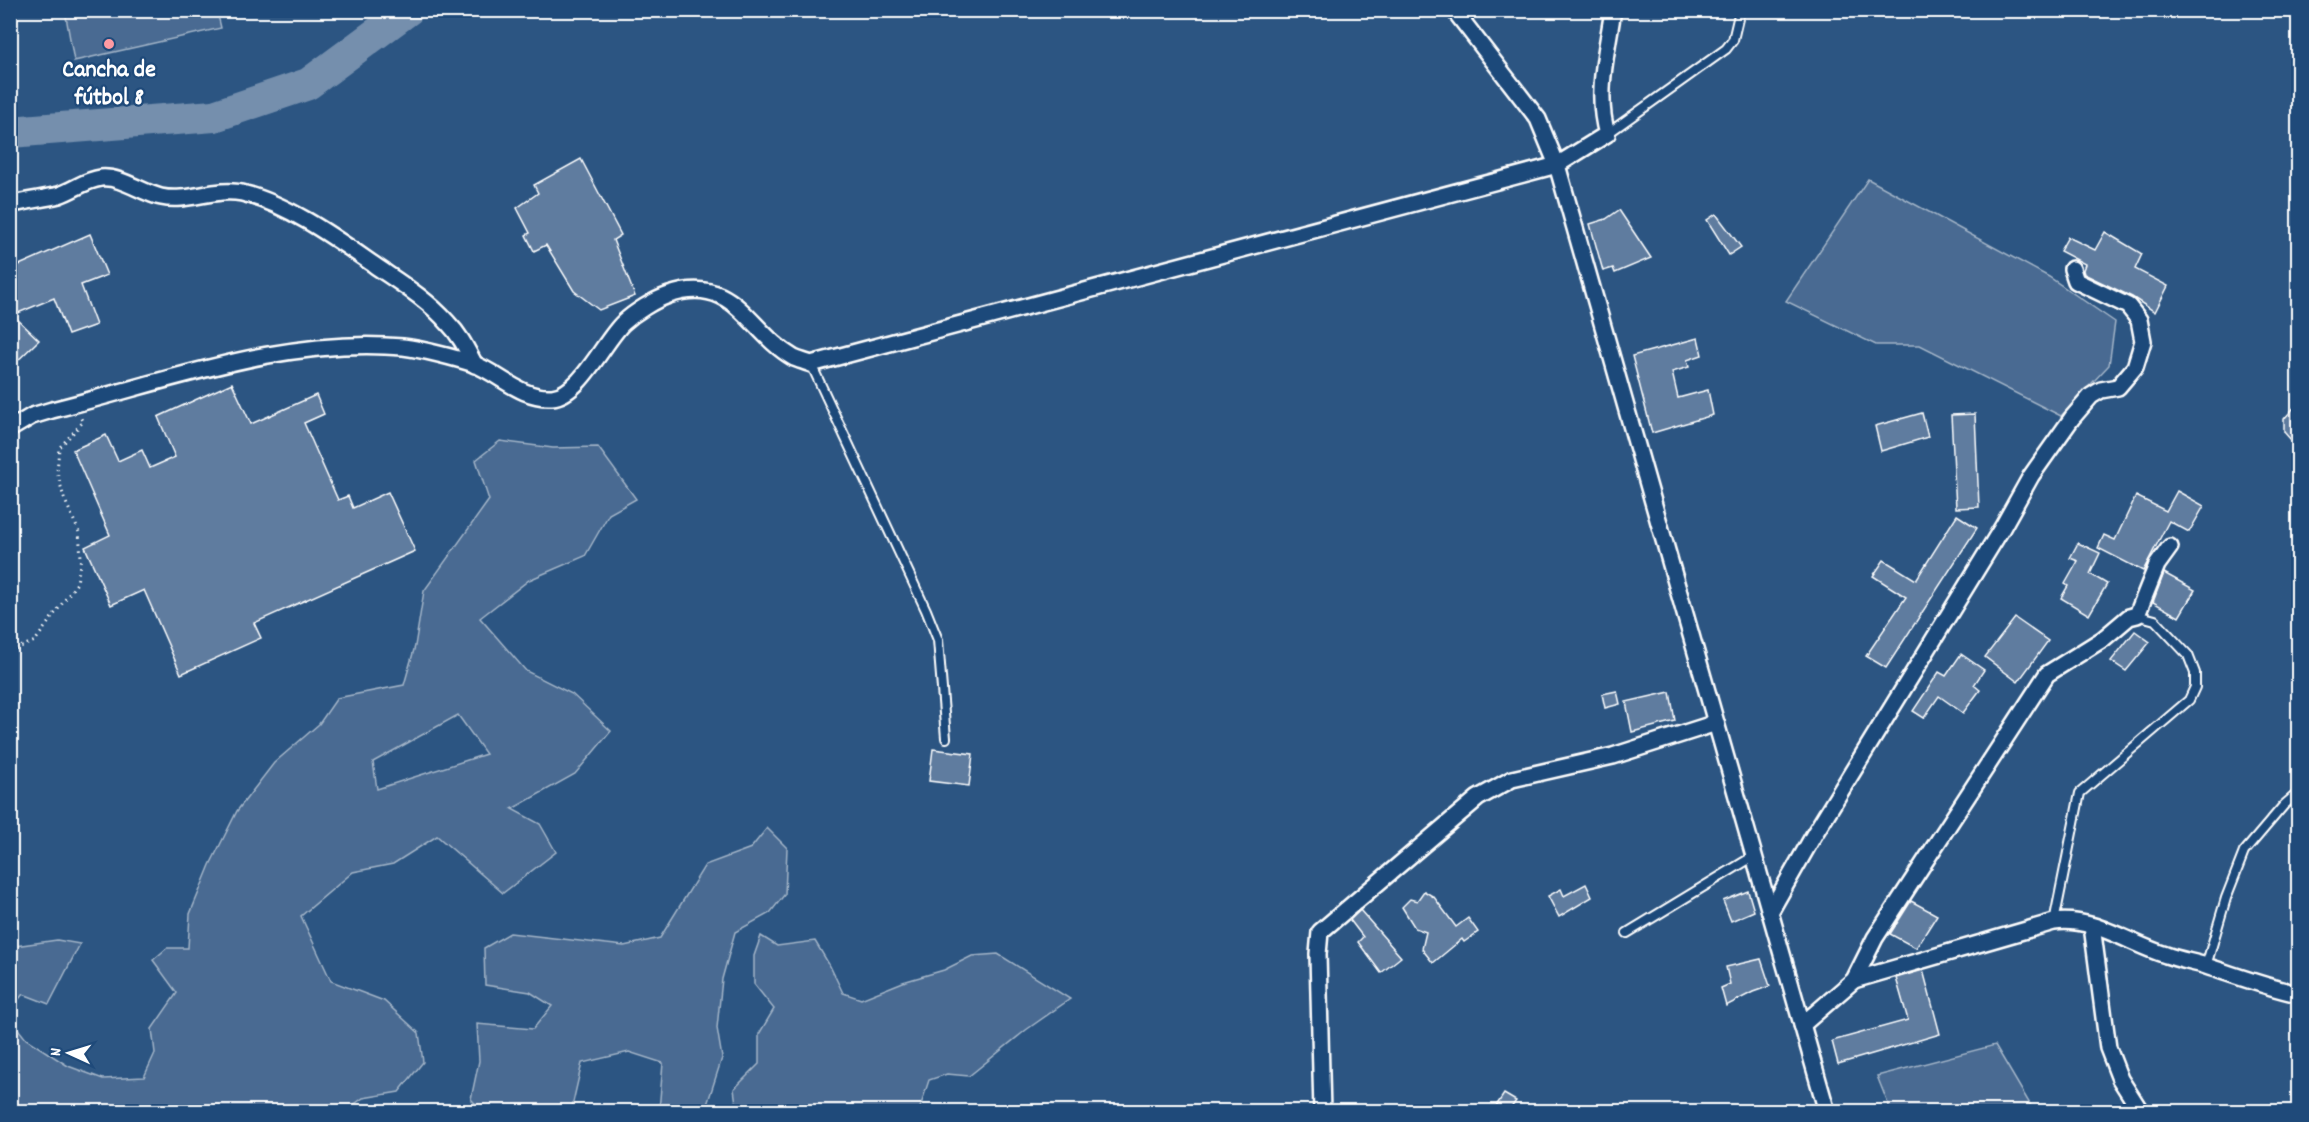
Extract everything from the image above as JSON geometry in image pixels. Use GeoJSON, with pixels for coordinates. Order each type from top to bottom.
{"type":"FeatureCollection","features":[{"type":"Feature","properties":{"kind":"street"},"geometry":{"type":"LineString","coordinates":[[1454,10],[1538,119],[1557,165],[1827,1112]]}},
{"type":"Feature","properties":{"kind":"street"},"geometry":{"type":"LineString","coordinates":[[10,429],[32,416],[75,404],[257,357],[304,348],[405,347],[475,365],[509,386],[530,394],[554,397],[572,388],[623,323],[647,306],[669,295],[699,289],[728,298],[780,346],[794,357],[811,364],[1557,165],[1607,134],[1602,118],[1602,101],[1613,10]]}},
{"type":"Feature","properties":{"kind":"street"},"geometry":{"type":"LineString","coordinates":[[10,206],[28,199],[70,191],[87,181],[104,178],[120,181],[163,197],[188,197],[214,192],[241,193],[282,208],[346,245],[424,299],[449,323],[475,365]]}},
{"type":"Feature","properties":{"kind":"street"},"geometry":{"type":"LineString","coordinates":[[1770,912],[1815,832],[1996,538],[2031,476],[2072,418],[2091,396],[2101,390],[2118,387],[2135,367],[2142,341],[2139,320],[2127,306],[2076,281],[2072,269]]}},
{"type":"Feature","properties":{"kind":"street"},"geometry":{"type":"LineString","coordinates":[[1802,1024],[1854,980],[1875,938],[2047,674],[2103,639],[2129,617],[2137,615],[2157,565],[2170,547]]}},
{"type":"Feature","properties":{"kind":"street"},"geometry":{"type":"LineString","coordinates":[[1322,1112],[1318,954],[1320,932],[1478,798],[1512,779],[1613,756],[1716,723]]}},
{"type":"Feature","properties":{"kind":"street"},"geometry":{"type":"LineString","coordinates":[[1854,980],[2054,922],[2069,920],[2092,926],[2166,955],[2266,987],[2298,994]]}},
{"type":"Feature","properties":{"kind":"street"},"geometry":{"type":"LineString","coordinates":[[2092,926],[2108,1048],[2120,1079],[2141,1112]]}},
{"type":"Feature","properties":{"kind":"lane"},"geometry":{"type":"LineString","coordinates":[[1607,134],[1726,49],[1733,40],[1740,10]]}},
{"type":"Feature","properties":{"kind":"lane"},"geometry":{"type":"LineString","coordinates":[[811,364],[938,640],[945,738]]}},
{"type":"Feature","properties":{"kind":"lane"},"geometry":{"type":"LineString","coordinates":[[2054,922],[2080,793],[2189,700],[2195,687],[2195,673],[2188,656],[2155,621],[2137,615]]}},
{"type":"Feature","properties":{"kind":"lane"},"geometry":{"type":"LineString","coordinates":[[2206,966],[2226,898],[2244,852],[2284,805],[2298,793]]}},
{"type":"Feature","properties":{"kind":"lane"},"geometry":{"type":"LineString","coordinates":[[1627,933],[1754,856]]}},
{"type":"Feature","properties":{"kind":"path"},"geometry":{"type":"LineString","coordinates":[[10,651],[34,641],[77,583],[81,557],[79,532],[64,498],[57,472],[59,448],[83,422],[75,404]]}},
{"type":"Feature","properties":{"kind":"shaded area","name":"Cancha de fútbol 8"},"geometry":{"type":"Polygon","coordinates":[[[65,11],[217,11],[221,28],[74,61],[65,11]]]}},
{"type":"Feature","properties":{"kind":"shaded area"},"geometry":{"type":"Polygon","coordinates":[[[1868,179],[2049,277],[2115,322],[2109,365],[2061,416],[1920,345],[1876,345],[1786,301],[1868,179]]]}},
{"type":"Feature","properties":{"kind":"shaded area"},"geometry":{"type":"Polygon","coordinates":[[[500,441],[553,448],[598,447],[636,499],[609,514],[585,556],[529,580],[480,618],[526,671],[572,694],[611,731],[575,774],[512,809],[540,824],[556,852],[503,893],[437,836],[393,864],[353,872],[301,916],[331,981],[384,1001],[419,1033],[423,1062],[399,1092],[363,1098],[345,1111],[42,1112],[40,1109],[11,1111],[11,1020],[26,1039],[68,1066],[103,1079],[144,1077],[155,1053],[152,1029],[177,993],[153,960],[167,948],[188,948],[190,914],[210,865],[237,811],[274,763],[319,724],[337,698],[404,685],[415,646],[424,591],[489,500],[476,460],[500,441]],[[458,715],[373,762],[377,789],[486,754],[458,715]]]}},
{"type":"Feature","properties":{"kind":"shaded area"},"geometry":{"type":"Polygon","coordinates":[[[767,828],[787,848],[785,894],[770,913],[735,932],[722,979],[717,1028],[722,1058],[705,1111],[659,1111],[663,1063],[629,1052],[582,1063],[571,1111],[482,1111],[471,1099],[479,1061],[477,1024],[533,1029],[552,1006],[530,992],[485,985],[484,948],[510,933],[624,946],[660,938],[705,865],[751,848],[767,828]]]}},
{"type":"Feature","properties":{"kind":"shaded area"},"geometry":{"type":"Polygon","coordinates":[[[761,936],[777,946],[815,941],[843,993],[861,999],[903,982],[944,970],[972,956],[998,954],[1070,999],[1026,1030],[969,1076],[947,1074],[929,1080],[919,1111],[737,1111],[734,1089],[759,1064],[759,1034],[774,1009],[754,984],[754,956],[761,936]]]}},
{"type":"Feature","properties":{"kind":"shaded area"},"geometry":{"type":"Polygon","coordinates":[[[57,940],[80,944],[49,1004],[23,994],[11,1009],[11,951],[15,946],[57,940]]]}},
{"type":"Feature","properties":{"kind":"shaded area"},"geometry":{"type":"Polygon","coordinates":[[[1995,1045],[2034,1111],[1891,1111],[1877,1076],[1995,1045]]]}},
{"type":"Feature","properties":{"kind":"building"},"geometry":{"type":"Polygon","coordinates":[[[581,159],[621,235],[613,240],[635,296],[599,310],[574,291],[546,245],[534,251],[526,235],[530,233],[517,208],[538,193],[534,185],[581,159]]]}},
{"type":"Feature","properties":{"kind":"building"},"geometry":{"type":"Polygon","coordinates":[[[1619,210],[1651,258],[1615,273],[1613,268],[1603,271],[1590,224],[1606,219],[1619,210]]]}},
{"type":"Feature","properties":{"kind":"building"},"geometry":{"type":"Polygon","coordinates":[[[1716,214],[1741,247],[1729,255],[1707,220],[1716,214]]]}},
{"type":"Feature","properties":{"kind":"building"},"geometry":{"type":"Polygon","coordinates":[[[2105,232],[2142,254],[2135,269],[2168,286],[2155,312],[2132,297],[2084,274],[2085,264],[2060,251],[2068,237],[2095,250],[2105,232]]]}},
{"type":"Feature","properties":{"kind":"building"},"geometry":{"type":"Polygon","coordinates":[[[90,234],[107,275],[81,285],[96,325],[68,335],[54,298],[13,315],[39,340],[10,368],[10,269],[90,234]]]}},
{"type":"Feature","properties":{"kind":"building"},"geometry":{"type":"Polygon","coordinates":[[[1698,338],[1702,355],[1687,360],[1689,367],[1672,372],[1678,398],[1708,390],[1713,415],[1652,433],[1632,356],[1698,338]]]}},
{"type":"Feature","properties":{"kind":"building"},"geometry":{"type":"Polygon","coordinates":[[[232,383],[251,424],[316,395],[324,414],[304,423],[338,500],[348,496],[353,508],[388,492],[415,551],[254,623],[261,638],[181,674],[144,590],[111,605],[85,547],[110,535],[73,450],[106,435],[118,461],[142,450],[150,468],[175,457],[158,417],[232,383]]]}},
{"type":"Feature","properties":{"kind":"building"},"geometry":{"type":"Polygon","coordinates":[[[2298,403],[2298,448],[2284,432],[2284,419],[2298,403]]]}},
{"type":"Feature","properties":{"kind":"building"},"geometry":{"type":"Polygon","coordinates":[[[1922,413],[1928,437],[1881,451],[1875,426],[1922,413]]]}},
{"type":"Feature","properties":{"kind":"building"},"geometry":{"type":"Polygon","coordinates":[[[1975,414],[1979,507],[1956,508],[1951,415],[1975,414]]]}},
{"type":"Feature","properties":{"kind":"building"},"geometry":{"type":"Polygon","coordinates":[[[2177,491],[2204,506],[2189,532],[2169,521],[2143,571],[2098,548],[2104,535],[2115,540],[2136,496],[2166,511],[2177,491]]]}},
{"type":"Feature","properties":{"kind":"building"},"geometry":{"type":"Polygon","coordinates":[[[1957,515],[1977,528],[1886,668],[1866,656],[1906,597],[1873,576],[1884,560],[1916,580],[1957,515]]]}},
{"type":"Feature","properties":{"kind":"building"},"geometry":{"type":"Polygon","coordinates":[[[2078,543],[2100,553],[2090,574],[2107,584],[2089,615],[2061,598],[2068,586],[2065,584],[2078,561],[2070,558],[2078,543]]]}},
{"type":"Feature","properties":{"kind":"building"},"geometry":{"type":"Polygon","coordinates":[[[2164,573],[2195,590],[2179,617],[2153,602],[2164,573]]]}},
{"type":"Feature","properties":{"kind":"building"},"geometry":{"type":"Polygon","coordinates":[[[2015,618],[2048,641],[2018,682],[1985,657],[2015,618]]]}},
{"type":"Feature","properties":{"kind":"building"},"geometry":{"type":"Polygon","coordinates":[[[2135,631],[2150,642],[2126,671],[2111,661],[2135,631]]]}},
{"type":"Feature","properties":{"kind":"building"},"geometry":{"type":"Polygon","coordinates":[[[1961,654],[1984,670],[1974,685],[1980,690],[1963,713],[1939,696],[1924,718],[1913,711],[1939,672],[1946,676],[1961,654]]]}},
{"type":"Feature","properties":{"kind":"building"},"geometry":{"type":"Polygon","coordinates":[[[1617,691],[1620,704],[1605,708],[1602,694],[1617,691]]]}},
{"type":"Feature","properties":{"kind":"building"},"geometry":{"type":"Polygon","coordinates":[[[1670,692],[1675,721],[1632,732],[1626,702],[1670,692]]]}},
{"type":"Feature","properties":{"kind":"building"},"geometry":{"type":"Polygon","coordinates":[[[933,749],[973,754],[969,786],[929,781],[933,749]]]}},
{"type":"Feature","properties":{"kind":"building"},"geometry":{"type":"Polygon","coordinates":[[[1586,884],[1592,897],[1559,917],[1548,896],[1561,889],[1564,896],[1586,884]]]}},
{"type":"Feature","properties":{"kind":"building"},"geometry":{"type":"Polygon","coordinates":[[[1424,891],[1434,897],[1456,927],[1468,918],[1478,932],[1464,942],[1462,939],[1433,963],[1422,949],[1426,932],[1415,928],[1402,907],[1410,899],[1417,901],[1424,891]]]}},
{"type":"Feature","properties":{"kind":"building"},"geometry":{"type":"Polygon","coordinates":[[[1748,891],[1754,911],[1731,921],[1723,901],[1748,891]]]}},
{"type":"Feature","properties":{"kind":"building"},"geometry":{"type":"Polygon","coordinates":[[[1911,901],[1937,915],[1916,948],[1890,934],[1911,901]]]}},
{"type":"Feature","properties":{"kind":"building"},"geometry":{"type":"Polygon","coordinates":[[[1360,910],[1401,957],[1381,973],[1358,942],[1363,937],[1350,920],[1360,910]]]}},
{"type":"Feature","properties":{"kind":"building"},"geometry":{"type":"Polygon","coordinates":[[[1761,959],[1770,986],[1726,1006],[1721,988],[1730,984],[1726,967],[1761,959]]]}},
{"type":"Feature","properties":{"kind":"building"},"geometry":{"type":"Polygon","coordinates":[[[1923,970],[1940,1034],[1838,1064],[1832,1041],[1908,1020],[1896,978],[1923,970]]]}},
{"type":"Feature","properties":{"kind":"building"},"geometry":{"type":"Polygon","coordinates":[[[1504,1094],[1516,1101],[1508,1112],[1492,1112],[1504,1094]]]}},
{"type":"Feature","properties":{"kind":"waterway"},"geometry":{"type":"LineString","coordinates":[[10,132],[214,116],[308,84],[408,10]]}},
{"type":"Feature","properties":{"kind":"place","name":"Cancha de fútbol 8"},"geometry":{"type":"Point","coordinates":[109,44]}}]}
